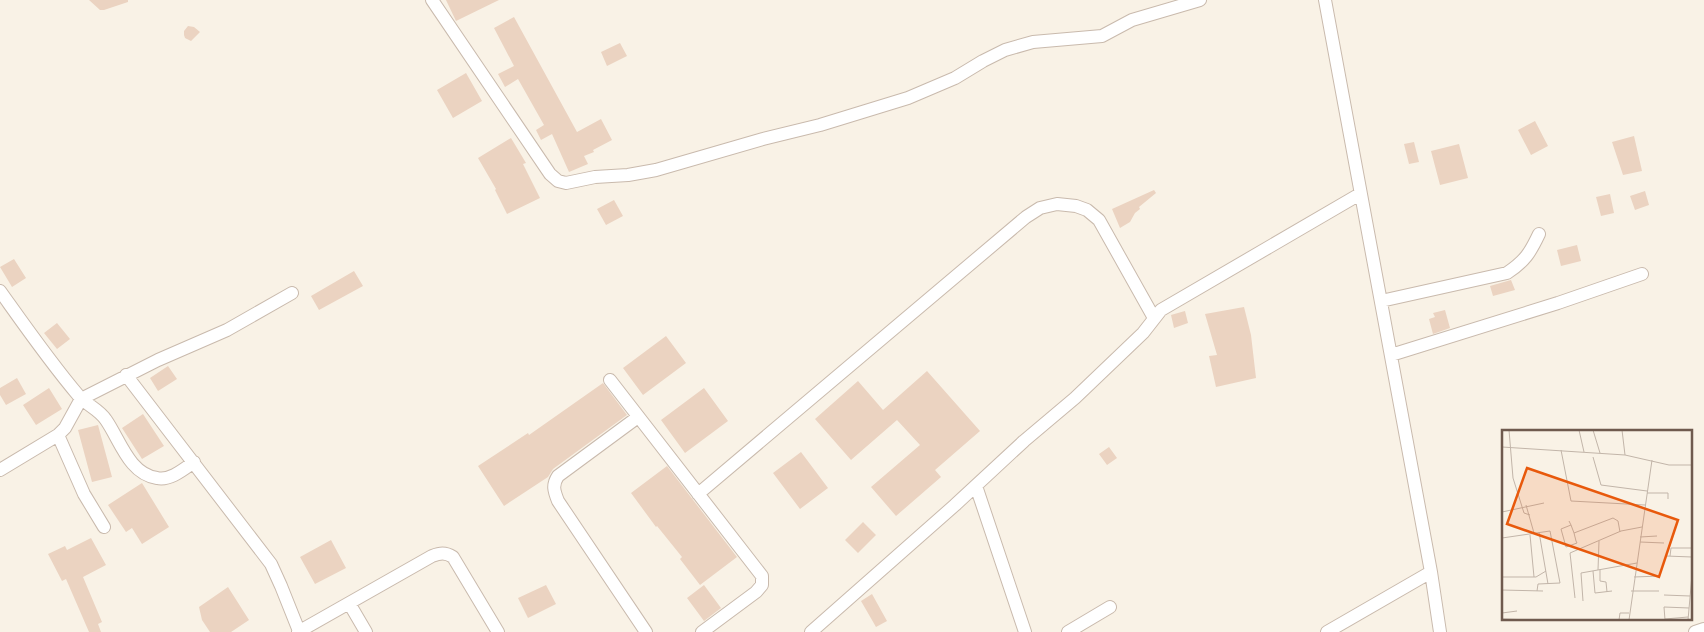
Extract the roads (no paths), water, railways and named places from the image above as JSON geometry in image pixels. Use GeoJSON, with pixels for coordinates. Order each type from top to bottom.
{"type":"FeatureCollection","features":[{"type":"Feature","properties":{"kind":"street"},"geometry":{"type":"LineString","coordinates":[[432,0],[550,174],[558,181],[566,183],[595,177],[628,175],[656,170],[763,139],[820,125],[908,98],[955,78],[1005,50],[1033,42],[1102,36],[1132,20],[1200,0]]}},
{"type":"Feature","properties":{"kind":"street"},"geometry":{"type":"LineString","coordinates":[[1325,0],[1432,572],[1440,632]]}},
{"type":"Feature","properties":{"kind":"street"},"geometry":{"type":"LineString","coordinates":[[811,632],[976,486],[1024,440],[1075,398],[1143,333],[1161,310],[1360,194]]}},
{"type":"Feature","properties":{"kind":"street"},"geometry":{"type":"LineString","coordinates":[[698,494],[1026,217],[1040,208],[1057,204],[1076,206],[1087,210],[1099,220],[1154,318]]}},
{"type":"Feature","properties":{"kind":"street"},"geometry":{"type":"LineString","coordinates":[[1381,301],[1506,272],[1522,263],[1532,249],[1539,234]]}},
{"type":"Feature","properties":{"kind":"street"},"geometry":{"type":"LineString","coordinates":[[1391,355],[1558,304],[1642,274]]}},
{"type":"Feature","properties":{"kind":"street"},"geometry":{"type":"LineString","coordinates":[[0,292],[81,399],[106,419],[115,438],[130,461],[142,473],[158,479],[174,476],[194,462]]}},
{"type":"Feature","properties":{"kind":"street"},"geometry":{"type":"LineString","coordinates":[[0,470],[58,435],[65,428],[81,399],[126,375],[227,330],[292,293]]}},
{"type":"Feature","properties":{"kind":"street"},"geometry":{"type":"LineString","coordinates":[[126,375],[271,564],[282,586],[299,632],[440,553],[447,553],[453,556],[459,564],[498,632]]}},
{"type":"Feature","properties":{"kind":"street"},"geometry":{"type":"LineString","coordinates":[[610,380],[762,576],[762,584],[756,592],[702,632]]}},
{"type":"Feature","properties":{"kind":"street"},"geometry":{"type":"LineString","coordinates":[[638,417],[558,476],[554,483],[554,490],[558,502],[646,632]]}},
{"type":"Feature","properties":{"kind":"street"},"geometry":{"type":"LineString","coordinates":[[58,435],[84,494],[104,527]]}},
{"type":"Feature","properties":{"kind":"street"},"geometry":{"type":"LineString","coordinates":[[976,486],[1025,632]]}},
{"type":"Feature","properties":{"kind":"street"},"geometry":{"type":"LineString","coordinates":[[1327,632],[1432,572]]}},
{"type":"Feature","properties":{"kind":"street"},"geometry":{"type":"LineString","coordinates":[[349,603],[366,632]]}},
{"type":"Feature","properties":{"kind":"street"},"geometry":{"type":"LineString","coordinates":[[1068,632],[1110,607]]}},
{"type":"Feature","properties":{"kind":"street"},"geometry":{"type":"LineString","coordinates":[[1695,632],[1704,629]]}}]}
